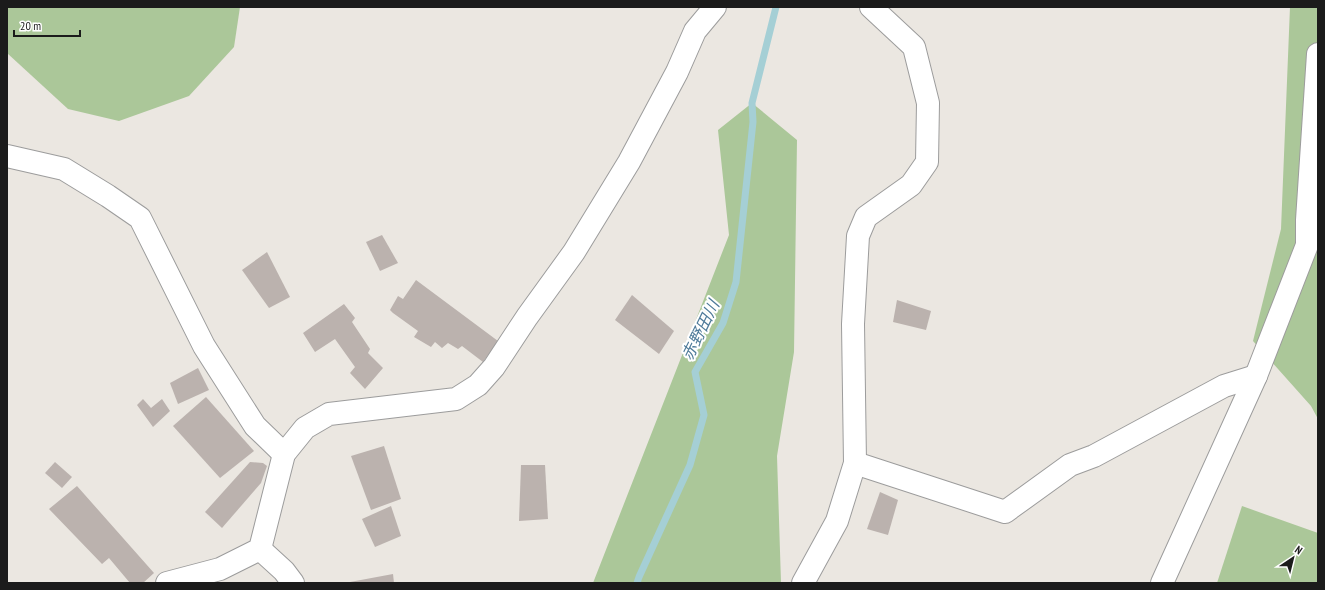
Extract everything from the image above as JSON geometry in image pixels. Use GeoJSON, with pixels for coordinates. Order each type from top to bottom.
{"type":"FeatureCollection","features":[{"type":"Feature","properties":{"kind":"street"},"geometry":{"type":"LineString","coordinates":[[167,583],[220,569],[260,549],[284,454],[305,428],[329,414],[456,399],[478,385],[494,367],[527,317],[574,252],[629,162],[677,72],[695,32],[715,7]]}},
{"type":"Feature","properties":{"kind":"street"},"geometry":{"type":"LineString","coordinates":[[803,583],[837,521],[855,463],[853,324],[858,236],[866,217],[911,185],[927,162],[928,103],[914,47],[872,7]]}},
{"type":"Feature","properties":{"kind":"street"},"geometry":{"type":"LineString","coordinates":[[1162,583],[1256,376],[1307,246],[1307,220],[1318,54]]}},
{"type":"Feature","properties":{"kind":"street"},"geometry":{"type":"LineString","coordinates":[[7,156],[64,169],[140,218],[204,346],[255,426],[284,454]]}},
{"type":"Feature","properties":{"kind":"street"},"geometry":{"type":"LineString","coordinates":[[855,463],[1005,512],[1070,464],[1094,456],[1224,386],[1256,376]]}},
{"type":"Feature","properties":{"kind":"street"},"geometry":{"type":"LineString","coordinates":[[260,549],[284,571],[293,583]]}},
{"type":"Feature","properties":{"kind":"green space"},"geometry":{"type":"Polygon","coordinates":[[[7,7],[240,7],[234,47],[189,96],[119,121],[68,109],[7,53],[7,7]]]}},
{"type":"Feature","properties":{"kind":"green space"},"geometry":{"type":"Polygon","coordinates":[[[1290,7],[1318,7],[1318,419],[1311,406],[1253,341],[1281,229],[1290,7]]]}},
{"type":"Feature","properties":{"kind":"green space"},"geometry":{"type":"Polygon","coordinates":[[[752,103],[797,140],[794,352],[777,456],[781,583],[593,583],[729,235],[718,130],[752,103]]]}},
{"type":"Feature","properties":{"kind":"green space"},"geometry":{"type":"Polygon","coordinates":[[[1242,506],[1318,533],[1318,583],[1217,583],[1242,506]]]}},
{"type":"Feature","properties":{"kind":"building"},"geometry":{"type":"Polygon","coordinates":[[[382,235],[398,263],[380,271],[366,242],[382,235]]]}},
{"type":"Feature","properties":{"kind":"building"},"geometry":{"type":"Polygon","coordinates":[[[267,252],[290,297],[269,308],[242,270],[267,252]]]}},
{"type":"Feature","properties":{"kind":"building"},"geometry":{"type":"Polygon","coordinates":[[[416,280],[498,341],[483,362],[462,346],[458,349],[448,343],[442,348],[435,342],[431,347],[414,337],[418,331],[390,310],[398,296],[403,299],[416,280]]]}},
{"type":"Feature","properties":{"kind":"building"},"geometry":{"type":"Polygon","coordinates":[[[632,295],[674,331],[659,354],[615,320],[632,295]]]}},
{"type":"Feature","properties":{"kind":"building"},"geometry":{"type":"Polygon","coordinates":[[[897,300],[931,311],[926,330],[893,322],[897,300]]]}},
{"type":"Feature","properties":{"kind":"building"},"geometry":{"type":"Polygon","coordinates":[[[344,304],[355,318],[352,322],[370,349],[368,353],[383,368],[365,389],[350,373],[355,367],[335,339],[315,352],[303,333],[344,304]]]}},
{"type":"Feature","properties":{"kind":"building"},"geometry":{"type":"Polygon","coordinates":[[[198,368],[209,390],[178,404],[170,383],[198,368]]]}},
{"type":"Feature","properties":{"kind":"building"},"geometry":{"type":"Polygon","coordinates":[[[206,397],[254,451],[220,478],[173,426],[206,397]]]}},
{"type":"Feature","properties":{"kind":"building"},"geometry":{"type":"Polygon","coordinates":[[[143,399],[151,408],[162,399],[170,411],[153,427],[137,405],[143,399]]]}},
{"type":"Feature","properties":{"kind":"building"},"geometry":{"type":"Polygon","coordinates":[[[384,446],[401,499],[371,510],[351,456],[384,446]]]}},
{"type":"Feature","properties":{"kind":"building"},"geometry":{"type":"Polygon","coordinates":[[[55,462],[72,477],[62,488],[45,473],[55,462]]]}},
{"type":"Feature","properties":{"kind":"building"},"geometry":{"type":"Polygon","coordinates":[[[250,462],[263,463],[267,466],[261,483],[222,528],[205,512],[250,462]]]}},
{"type":"Feature","properties":{"kind":"building"},"geometry":{"type":"Polygon","coordinates":[[[521,465],[545,465],[548,519],[519,521],[521,465]]]}},
{"type":"Feature","properties":{"kind":"building"},"geometry":{"type":"Polygon","coordinates":[[[77,486],[154,573],[143,583],[130,583],[109,558],[102,564],[49,509],[77,486]]]}},
{"type":"Feature","properties":{"kind":"building"},"geometry":{"type":"Polygon","coordinates":[[[880,492],[898,500],[888,535],[867,529],[880,492]]]}},
{"type":"Feature","properties":{"kind":"building"},"geometry":{"type":"Polygon","coordinates":[[[391,506],[401,536],[375,547],[362,519],[391,506]]]}},
{"type":"Feature","properties":{"kind":"building"},"geometry":{"type":"Polygon","coordinates":[[[393,574],[394,583],[350,583],[350,582],[393,574]]]}},
{"type":"Feature","properties":{"kind":"waterway","name":"赤野田川"},"geometry":{"type":"LineString","coordinates":[[637,583],[690,465],[704,415],[695,372],[723,323],[736,282],[753,122],[752,103],[776,7]]}}]}
